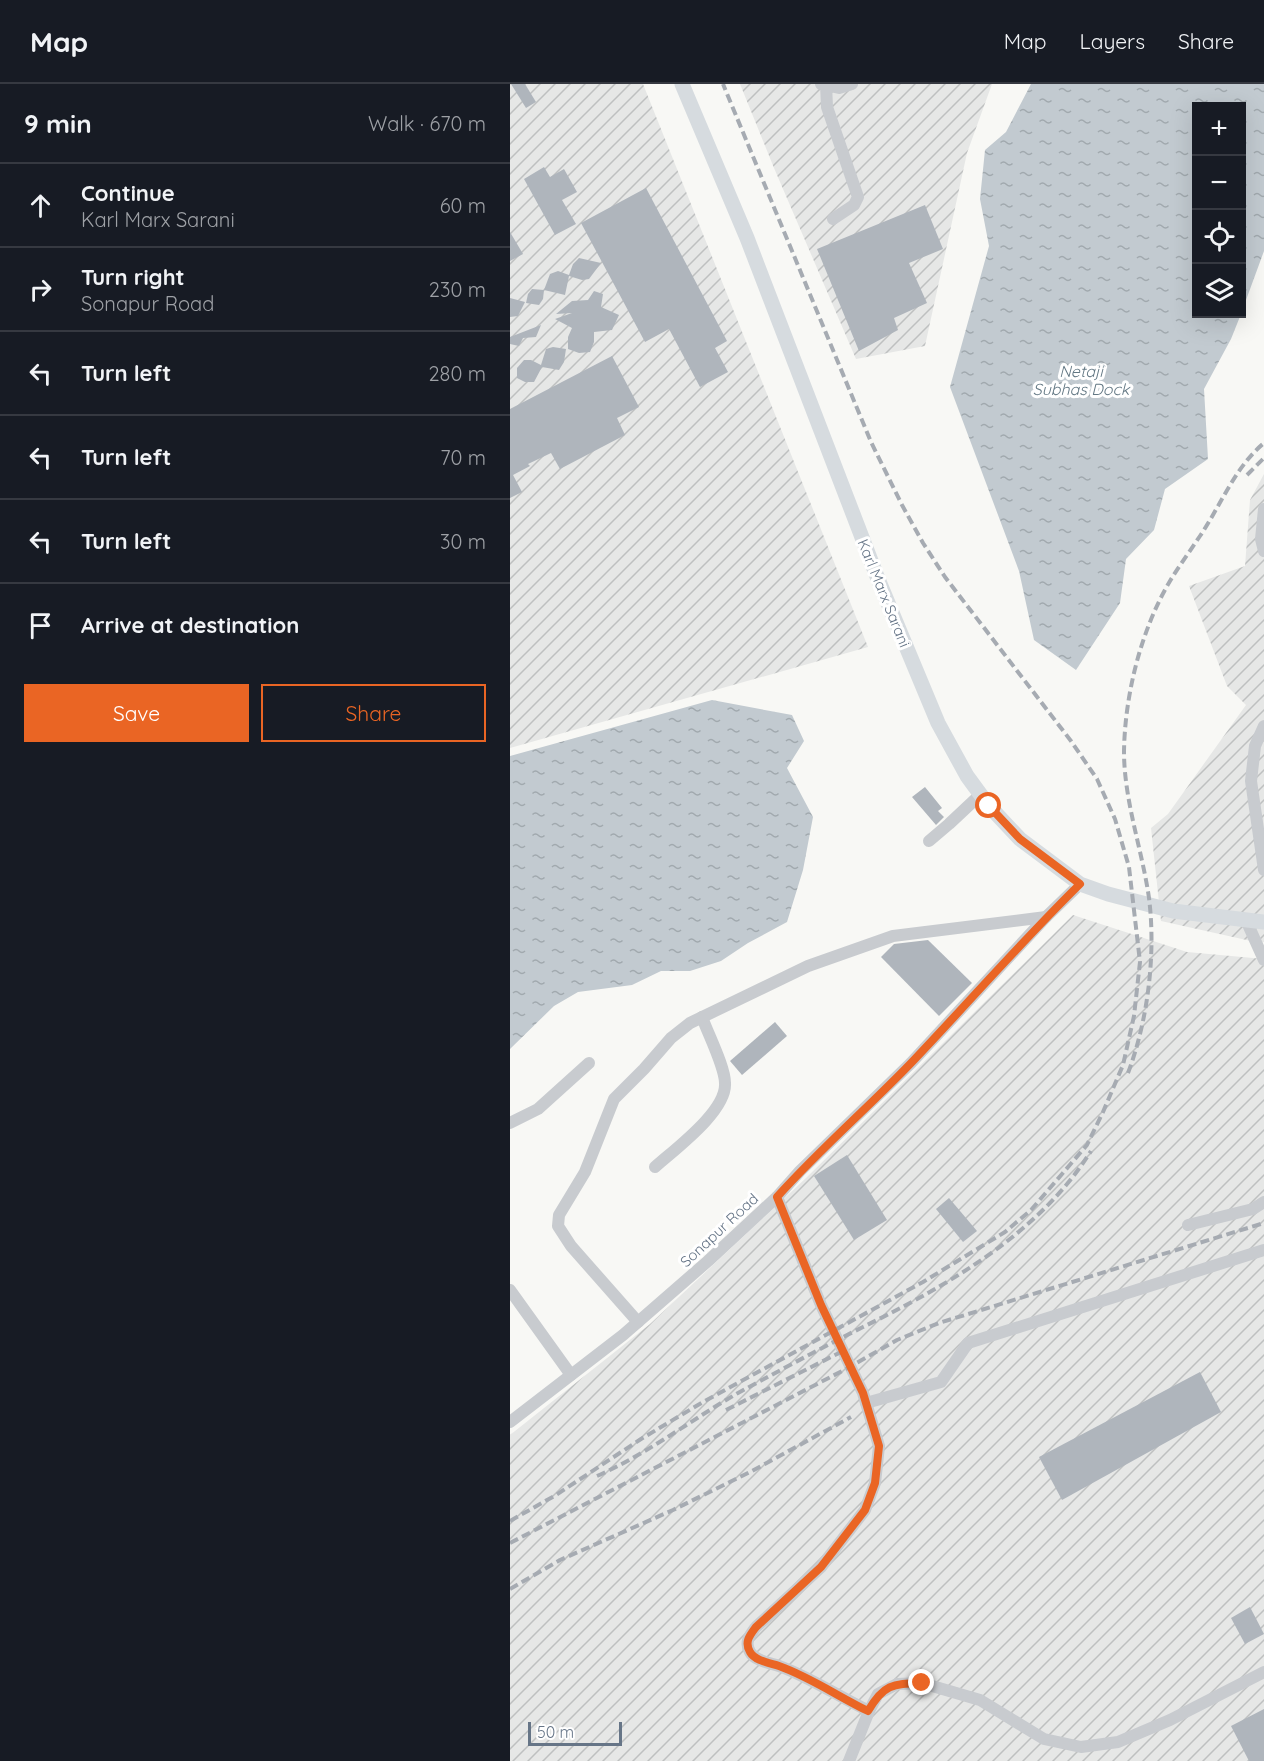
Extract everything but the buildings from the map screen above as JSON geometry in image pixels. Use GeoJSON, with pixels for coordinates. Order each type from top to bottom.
{"type":"FeatureCollection","features":[{"type":"Feature","properties":{"kind":"main road","name":"Karl Marx Sarani"},"geometry":{"type":"LineString","coordinates":[[682,84],[747,238],[878,579],[939,723],[967,776],[1020,839],[1080,884],[1108,894],[1173,910],[1264,922]]}},
{"type":"Feature","properties":{"kind":"street"},"geometry":{"type":"LineString","coordinates":[[833,219],[854,205],[858,197],[827,107],[824,84],[839,88],[852,84]]}},
{"type":"Feature","properties":{"kind":"street"},"geometry":{"type":"LineString","coordinates":[[1264,508],[1261,539],[1264,551]]}},
{"type":"Feature","properties":{"kind":"street"},"geometry":{"type":"LineString","coordinates":[[1264,726],[1255,747],[1251,781],[1262,839],[1264,870]]}},
{"type":"Feature","properties":{"kind":"street"},"geometry":{"type":"LineString","coordinates":[[929,841],[981,794]]}},
{"type":"Feature","properties":{"kind":"street","name":"Sonapur Road"},"geometry":{"type":"LineString","coordinates":[[510,1422],[638,1322],[777,1197],[800,1171],[911,1063],[1046,917],[1080,884]]}},
{"type":"Feature","properties":{"kind":"street"},"geometry":{"type":"LineString","coordinates":[[638,1322],[571,1246],[558,1226],[559,1215],[585,1172],[614,1099],[671,1038],[690,1023],[808,966],[893,936],[1046,917]]}},
{"type":"Feature","properties":{"kind":"street"},"geometry":{"type":"LineString","coordinates":[[1246,920],[1264,960]]}},
{"type":"Feature","properties":{"kind":"street"},"geometry":{"type":"LineString","coordinates":[[655,1167],[712,1114],[722,1101],[726,1081],[702,1017]]}},
{"type":"Feature","properties":{"kind":"street"},"geometry":{"type":"LineString","coordinates":[[510,1123],[529,1115],[589,1063]]}},
{"type":"Feature","properties":{"kind":"street"},"geometry":{"type":"LineString","coordinates":[[777,1197],[821,1305],[867,1403],[879,1446],[875,1483],[865,1510],[821,1567],[756,1627],[747,1643],[749,1651],[759,1659],[782,1667],[868,1711]]}},
{"type":"Feature","properties":{"kind":"street"},"geometry":{"type":"LineString","coordinates":[[1188,1225],[1253,1209],[1264,1202]]}},
{"type":"Feature","properties":{"kind":"street"},"geometry":{"type":"LineString","coordinates":[[867,1403],[941,1382],[968,1343],[1264,1250]]}},
{"type":"Feature","properties":{"kind":"street"},"geometry":{"type":"LineString","coordinates":[[510,1290],[571,1375]]}},
{"type":"Feature","properties":{"kind":"street"},"geometry":{"type":"LineString","coordinates":[[849,1761],[868,1711],[878,1694],[897,1684],[922,1683],[980,1700],[1044,1739],[1081,1747],[1118,1742],[1170,1720],[1264,1672]]}},
{"type":"Feature","properties":{"kind":"shaded area"},"geometry":{"type":"Polygon","coordinates":[[[510,84],[643,84],[868,647],[510,748],[510,84]]]}},
{"type":"Feature","properties":{"kind":"shaded area"},"geometry":{"type":"Polygon","coordinates":[[[740,84],[992,84],[967,153],[925,346],[856,359],[740,84]]]}},
{"type":"Feature","properties":{"kind":"shaded area"},"geometry":{"type":"Polygon","coordinates":[[[1264,474],[1264,942],[1260,943],[1161,921],[1151,828],[1168,814],[1246,705],[1227,686],[1189,586],[1245,566],[1250,500],[1264,474]]]}},
{"type":"Feature","properties":{"kind":"shaded area"},"geometry":{"type":"Polygon","coordinates":[[[1073,915],[1187,952],[1264,959],[1264,1761],[510,1761],[510,1435],[650,1324],[806,1178],[1073,915]]]}},
{"type":"Feature","properties":{"kind":"water","name":"Netaji Subhas Dock"},"geometry":{"type":"Polygon","coordinates":[[[1031,84],[1264,84],[1264,251],[1246,300],[1246,102],[1192,102],[1192,318],[1239,318],[1231,339],[1204,389],[1208,459],[1165,489],[1154,530],[1126,559],[1120,603],[1076,670],[1034,640],[1019,571],[950,387],[989,246],[980,199],[985,150],[1006,132],[1031,84]]]}},
{"type":"Feature","properties":{"kind":"water"},"geometry":{"type":"Polygon","coordinates":[[[712,700],[792,715],[804,741],[787,768],[813,817],[803,870],[787,922],[721,961],[690,971],[661,971],[632,985],[578,992],[554,1006],[510,1049],[510,756],[712,700]]]}},
{"type":"Feature","properties":{"kind":"railway"},"geometry":{"type":"LineString","coordinates":[[510,1521],[556,1495],[641,1439],[703,1402],[923,1282],[1005,1232],[1031,1210],[1087,1145],[1123,1065],[1134,1016],[1140,962],[1129,867],[1115,819],[1097,779],[1071,741],[945,577],[902,505],[871,442],[723,84]]}},
{"type":"Feature","properties":{"kind":"railway"},"geometry":{"type":"LineString","coordinates":[[1128,1073],[1141,1031],[1151,964],[1149,898],[1130,807],[1125,770],[1125,729],[1131,685],[1143,641],[1170,581],[1245,463],[1264,443]]}},
{"type":"Feature","properties":{"kind":"railway"},"geometry":{"type":"LineString","coordinates":[[1247,475],[1264,458]]}},
{"type":"Feature","properties":{"kind":"railway"},"geometry":{"type":"LineString","coordinates":[[597,1476],[651,1447],[738,1393],[959,1275],[1018,1232],[1045,1208],[1070,1181],[1091,1151]]}},
{"type":"Feature","properties":{"kind":"railway"},"geometry":{"type":"LineString","coordinates":[[510,1543],[846,1369],[897,1340],[939,1323],[1264,1223]]}},
{"type":"Feature","properties":{"kind":"railway"},"geometry":{"type":"LineString","coordinates":[[726,1410],[841,1352]]}},
{"type":"Feature","properties":{"kind":"railway"},"geometry":{"type":"LineString","coordinates":[[510,1589],[560,1560],[673,1510],[752,1471],[851,1417]]}},
{"type":"Feature","properties":{"kind":"route"},"geometry":{"type":"LineString","coordinates":[[922,1683],[897,1684],[878,1694],[868,1711],[782,1667],[753,1656],[749,1651],[747,1643],[756,1627],[821,1567],[865,1510],[875,1483],[879,1446],[863,1393],[821,1305],[777,1197],[800,1171],[911,1063],[994,976],[1046,917],[1080,884],[1020,839],[989,806]]}}]}
